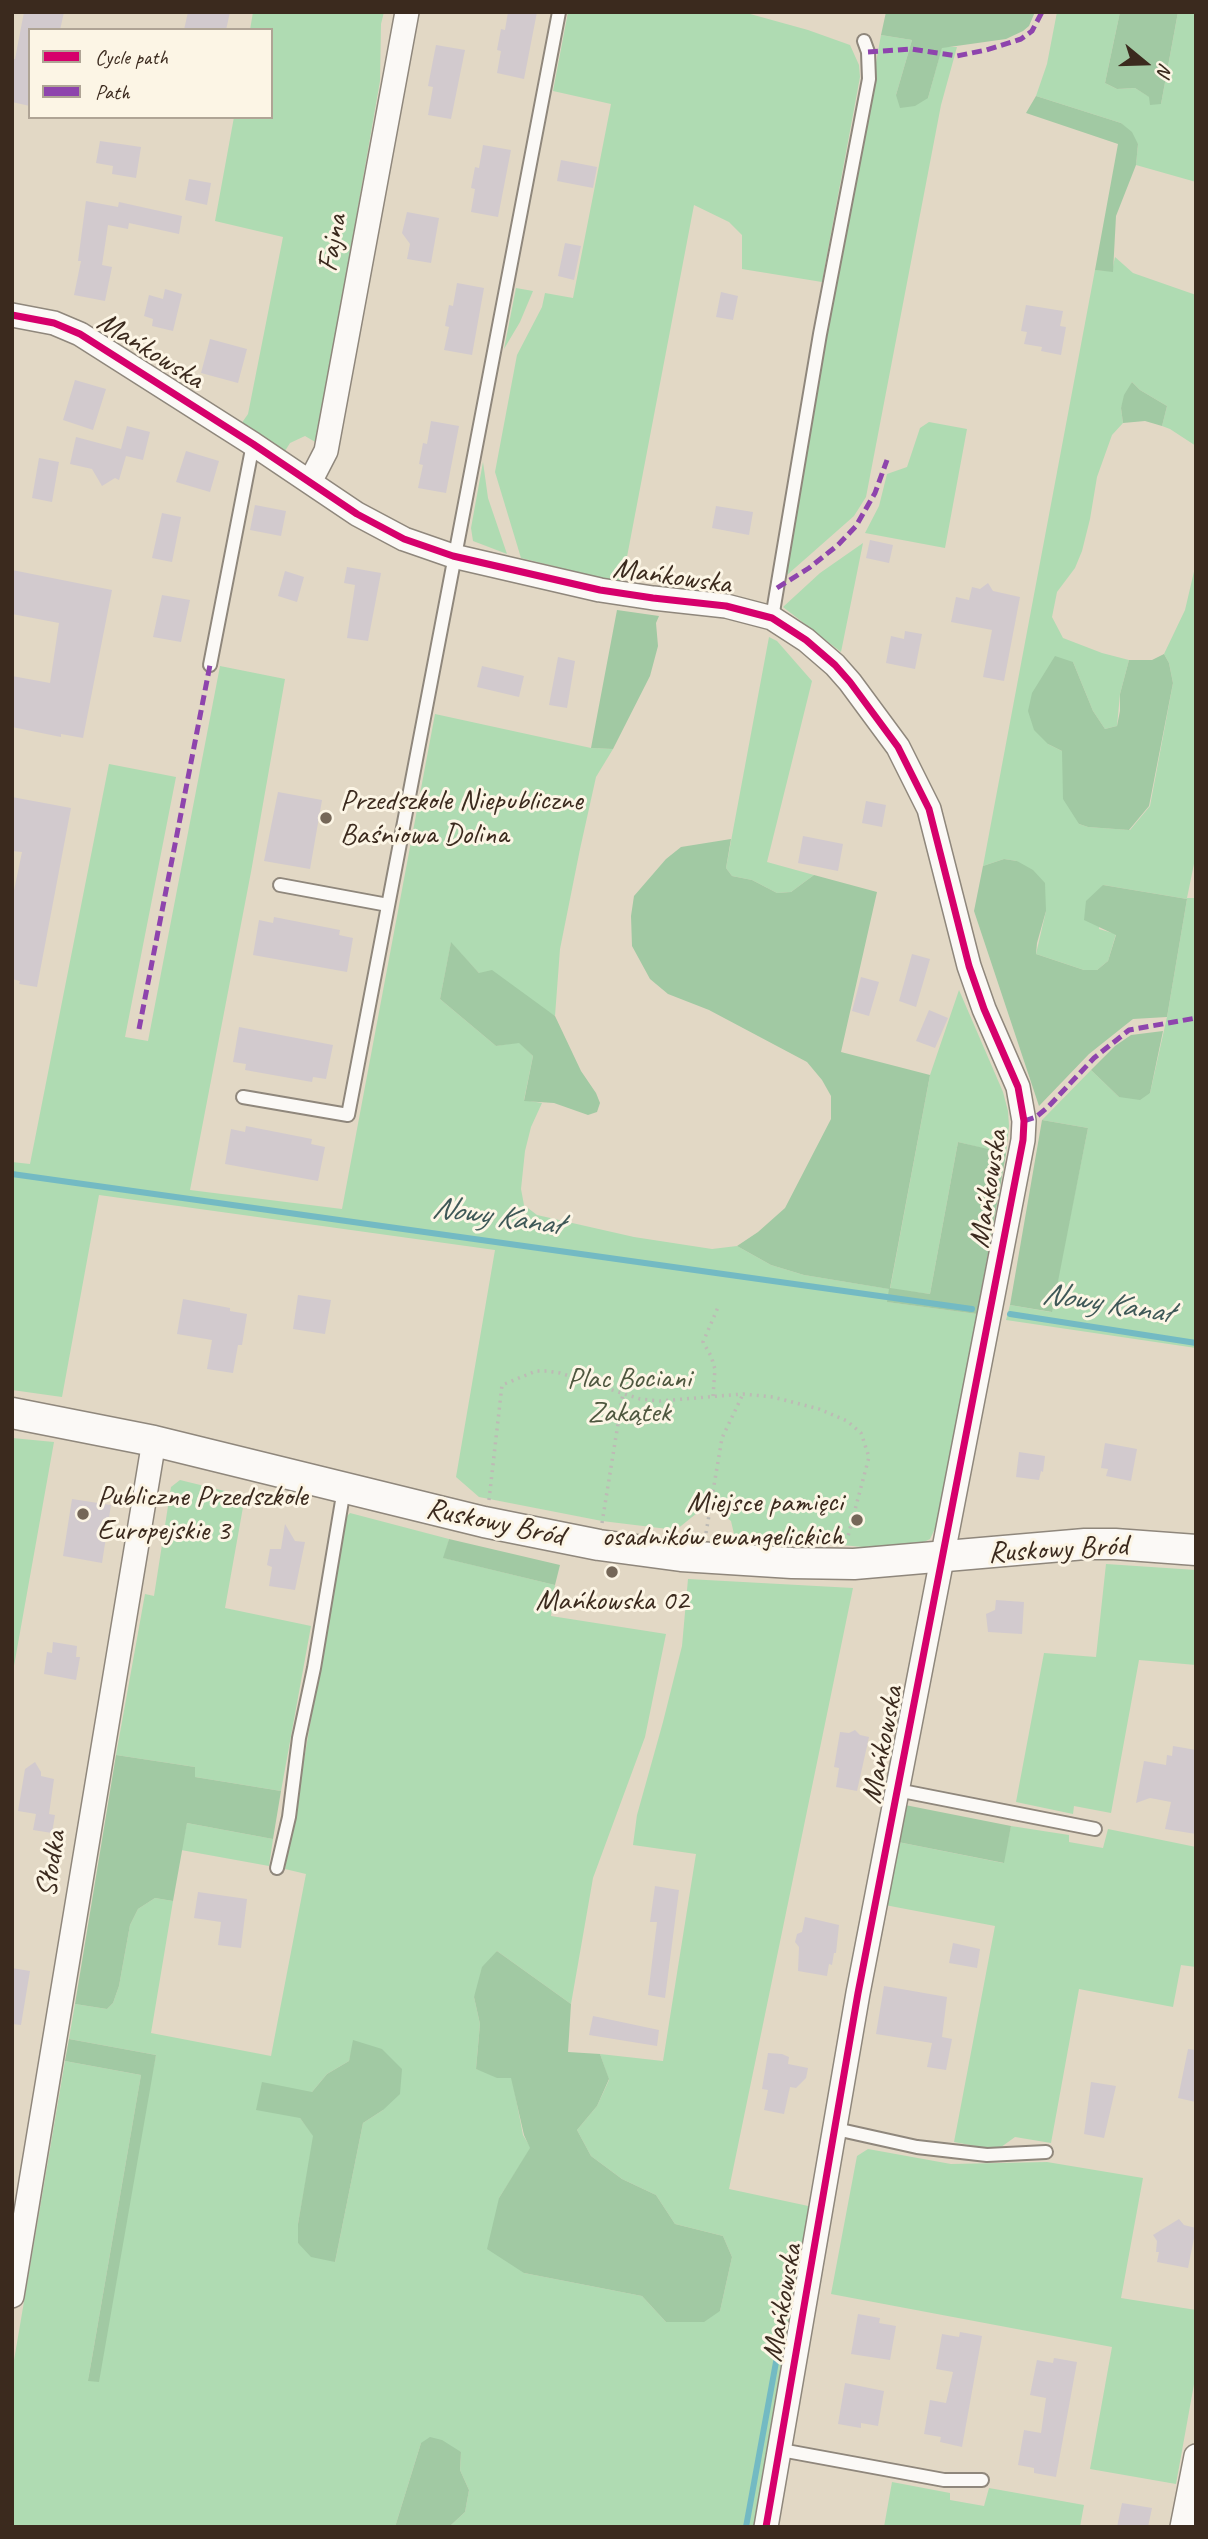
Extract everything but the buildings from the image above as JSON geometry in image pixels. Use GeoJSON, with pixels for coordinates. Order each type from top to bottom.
{"type":"FeatureCollection","features":[{"type":"Feature","properties":{"kind":"street","name":"Fajna"},"geometry":{"type":"LineString","coordinates":[[310,482],[326,451],[407,12]]}},
{"type":"Feature","properties":{"kind":"street","name":"Mańkowska"},"geometry":{"type":"LineString","coordinates":[[12,315],[54,323],[80,334],[382,528],[430,549],[600,590],[726,606],[772,618],[806,640],[835,665],[876,714],[911,770],[929,809],[969,966],[1012,1071],[1024,1121],[1020,1159],[846,2059],[766,2527]]}},
{"type":"Feature","properties":{"kind":"street","name":"Ruskowy Bród"},"geometry":{"type":"LineString","coordinates":[[12,1413],[154,1441],[484,1522],[600,1545],[681,1556],[842,1564],[1085,1544],[1196,1550]]}},
{"type":"Feature","properties":{"kind":"street","name":"Słodka"},"geometry":{"type":"LineString","coordinates":[[12,2296],[154,1441]]}},
{"type":"Feature","properties":{"kind":"street"},"geometry":{"type":"LineString","coordinates":[[1182,2527],[1196,2456]]}},
{"type":"Feature","properties":{"kind":"lane"},"geometry":{"type":"LineString","coordinates":[[243,1097],[348,1115],[559,12]]}},
{"type":"Feature","properties":{"kind":"lane"},"geometry":{"type":"LineString","coordinates":[[772,618],[820,334],[869,79],[868,52],[864,41]]}},
{"type":"Feature","properties":{"kind":"lane"},"geometry":{"type":"LineString","coordinates":[[210,665],[253,444]]}},
{"type":"Feature","properties":{"kind":"lane"},"geometry":{"type":"LineString","coordinates":[[280,885],[388,905]]}},
{"type":"Feature","properties":{"kind":"lane"},"geometry":{"type":"LineString","coordinates":[[277,1868],[289,1817],[299,1738],[314,1668],[344,1489]]}},
{"type":"Feature","properties":{"kind":"lane"},"geometry":{"type":"LineString","coordinates":[[897,1790],[1096,1829]]}},
{"type":"Feature","properties":{"kind":"lane"},"geometry":{"type":"LineString","coordinates":[[836,2129],[940,2150],[987,2155],[1046,2152]]}},
{"type":"Feature","properties":{"kind":"lane"},"geometry":{"type":"LineString","coordinates":[[781,2450],[944,2480],[982,2480]]}},
{"type":"Feature","properties":{"kind":"path"},"geometry":{"type":"LineString","coordinates":[[713,1396],[715,1368],[703,1342],[719,1305]]}},
{"type":"Feature","properties":{"kind":"path"},"geometry":{"type":"LineString","coordinates":[[489,1502],[502,1385],[536,1371],[560,1373],[640,1399],[660,1401],[743,1394],[773,1397],[819,1409],[847,1421],[861,1433],[869,1457],[846,1546]]}},
{"type":"Feature","properties":{"kind":"path"},"geometry":{"type":"LineString","coordinates":[[602,1524],[623,1394]]}},
{"type":"Feature","properties":{"kind":"path"},"geometry":{"type":"LineString","coordinates":[[706,1535],[722,1438],[743,1394]]}},
{"type":"Feature","properties":{"kind":"green space"},"geometry":{"type":"Polygon","coordinates":[[[253,12],[384,12],[381,24],[380,81],[317,443],[305,436],[290,443],[285,451],[241,424],[248,414],[283,237],[215,221],[234,119],[273,119],[273,28],[250,28],[253,12]]]}},
{"type":"Feature","properties":{"kind":"green space"},"geometry":{"type":"Polygon","coordinates":[[[568,12],[743,12],[850,45],[859,65],[860,77],[822,282],[742,269],[742,235],[729,222],[694,205],[622,583],[521,558],[495,472],[517,355],[542,307],[545,293],[573,298],[611,104],[553,91],[568,12]]]}},
{"type":"Feature","properties":{"kind":"green space"},"geometry":{"type":"Polygon","coordinates":[[[886,12],[1035,12],[1029,26],[1006,39],[942,48],[928,98],[915,106],[900,108],[896,95],[912,40],[881,35],[886,12]]]}},
{"type":"Feature","properties":{"kind":"green space"},"geometry":{"type":"Polygon","coordinates":[[[1057,12],[1120,12],[1105,83],[1117,89],[1135,88],[1161,104],[1178,12],[1196,12],[1196,182],[1136,165],[1138,144],[1121,123],[1036,96],[1047,64],[1057,12]]]}},
{"type":"Feature","properties":{"kind":"green space"},"geometry":{"type":"Polygon","coordinates":[[[1120,12],[1178,12],[1161,104],[1150,105],[1149,97],[1135,88],[1117,89],[1105,83],[1120,12]]]}},
{"type":"Feature","properties":{"kind":"green space"},"geometry":{"type":"Polygon","coordinates":[[[881,35],[912,40],[896,95],[928,98],[942,47],[957,47],[941,105],[866,497],[854,516],[787,575],[796,505],[881,35]]]}},
{"type":"Feature","properties":{"kind":"green space"},"geometry":{"type":"Polygon","coordinates":[[[1036,96],[1121,123],[1132,132],[1138,144],[1136,165],[1116,216],[1113,272],[1095,270],[1118,144],[1026,113],[1036,96]]]}},
{"type":"Feature","properties":{"kind":"green space"},"geometry":{"type":"Polygon","coordinates":[[[1115,257],[1133,273],[1196,295],[1196,446],[1162,426],[1167,406],[1132,382],[1121,408],[1123,423],[1112,435],[1097,477],[1082,551],[1075,568],[1057,592],[1052,617],[1063,638],[1129,660],[1120,694],[1117,726],[1105,729],[1093,711],[1073,662],[1048,744],[1062,751],[1079,824],[1130,830],[1150,806],[1173,683],[1169,663],[1164,654],[1185,610],[1196,563],[1196,854],[1187,898],[1196,898],[1196,1348],[1006,1320],[1010,1305],[1051,1312],[1088,1128],[1042,1120],[1091,1070],[1119,1097],[1150,1093],[1167,1017],[1187,899],[1103,885],[1099,929],[1116,934],[1108,961],[1097,970],[1084,970],[1036,954],[1046,911],[1017,861],[1004,859],[983,866],[1095,270],[1112,271],[1115,257]]]}},
{"type":"Feature","properties":{"kind":"green space"},"geometry":{"type":"Polygon","coordinates":[[[516,288],[533,291],[520,322],[504,349],[516,288]]]}},
{"type":"Feature","properties":{"kind":"green space"},"geometry":{"type":"Polygon","coordinates":[[[1132,382],[1167,406],[1162,426],[1145,421],[1123,423],[1121,408],[1124,395],[1132,382]]]}},
{"type":"Feature","properties":{"kind":"green space"},"geometry":{"type":"Polygon","coordinates":[[[929,422],[967,429],[945,548],[865,533],[879,506],[887,474],[907,467],[920,428],[929,422]]]}},
{"type":"Feature","properties":{"kind":"green space"},"geometry":{"type":"Polygon","coordinates":[[[483,462],[488,498],[507,554],[473,541],[471,528],[483,462]]]}},
{"type":"Feature","properties":{"kind":"green space"},"geometry":{"type":"Polygon","coordinates":[[[863,543],[841,652],[783,607],[820,573],[863,543]]]}},
{"type":"Feature","properties":{"kind":"green space"},"geometry":{"type":"Polygon","coordinates":[[[617,610],[659,616],[656,623],[658,646],[650,676],[613,749],[591,748],[617,610]]]}},
{"type":"Feature","properties":{"kind":"green space"},"geometry":{"type":"Polygon","coordinates":[[[769,637],[777,641],[812,681],[767,862],[814,875],[791,892],[777,893],[752,880],[732,876],[726,868],[769,637]]]}},
{"type":"Feature","properties":{"kind":"green space"},"geometry":{"type":"Polygon","coordinates":[[[1164,654],[1169,663],[1173,683],[1149,806],[1129,830],[1079,824],[1063,799],[1062,751],[1048,744],[1034,730],[1028,711],[1032,693],[1055,656],[1073,662],[1093,711],[1105,729],[1117,726],[1120,694],[1129,660],[1152,660],[1164,654]]]}},
{"type":"Feature","properties":{"kind":"green space","name":"Plac Bociani Zakątek"},"geometry":{"type":"Polygon","coordinates":[[[220,666],[285,679],[190,1190],[342,1209],[435,714],[591,748],[613,749],[596,777],[580,849],[560,949],[555,1016],[479,973],[451,943],[440,999],[496,1046],[519,1042],[533,1056],[524,1100],[542,1103],[531,1127],[525,1151],[521,1189],[524,1205],[537,1215],[634,1237],[712,1249],[737,1246],[771,1265],[804,1275],[890,1289],[888,1302],[977,1314],[940,1518],[930,1539],[914,1547],[862,1547],[734,1534],[731,1521],[716,1509],[702,1509],[676,1530],[602,1521],[479,1497],[456,1477],[495,1250],[99,1195],[62,1397],[12,1390],[12,1162],[30,1164],[109,764],[176,777],[125,1037],[148,1041],[220,666]]]}},
{"type":"Feature","properties":{"kind":"green space"},"geometry":{"type":"Polygon","coordinates":[[[731,839],[726,868],[732,876],[752,880],[777,893],[791,892],[814,875],[877,892],[841,1052],[930,1075],[890,1288],[930,1294],[958,1142],[1001,1152],[1006,1154],[977,1314],[887,1302],[889,1289],[804,1275],[771,1265],[737,1246],[785,1208],[831,1119],[831,1096],[807,1062],[709,1010],[668,994],[650,979],[632,946],[631,916],[634,896],[666,859],[681,847],[731,839]]]}},
{"type":"Feature","properties":{"kind":"green space"},"geometry":{"type":"Polygon","coordinates":[[[1004,859],[1017,861],[1033,870],[1045,883],[1046,911],[1036,954],[1084,970],[1097,970],[1108,961],[1116,935],[1084,920],[1086,901],[1103,885],[1187,899],[1167,1017],[1133,1019],[1089,1054],[1039,1106],[974,911],[983,866],[1004,859]]]}},
{"type":"Feature","properties":{"kind":"green space"},"geometry":{"type":"Polygon","coordinates":[[[451,942],[479,973],[492,970],[555,1016],[581,1071],[596,1093],[600,1103],[597,1112],[588,1115],[554,1103],[524,1101],[533,1056],[519,1043],[496,1046],[440,999],[451,942]]]}},
{"type":"Feature","properties":{"kind":"green space"},"geometry":{"type":"Polygon","coordinates":[[[959,990],[1003,1092],[1009,1126],[1006,1154],[958,1142],[930,1294],[890,1289],[930,1075],[959,990]]]}},
{"type":"Feature","properties":{"kind":"green space"},"geometry":{"type":"Polygon","coordinates":[[[1163,1031],[1150,1093],[1140,1100],[1119,1097],[1091,1070],[1115,1046],[1131,1035],[1163,1031]]]}},
{"type":"Feature","properties":{"kind":"green space"},"geometry":{"type":"Polygon","coordinates":[[[1042,1120],[1088,1128],[1052,1312],[1010,1305],[1042,1120]]]}},
{"type":"Feature","properties":{"kind":"green space"},"geometry":{"type":"Polygon","coordinates":[[[12,1438],[54,1442],[12,1677],[12,1438]]]}},
{"type":"Feature","properties":{"kind":"green space"},"geometry":{"type":"Polygon","coordinates":[[[180,1480],[245,1496],[225,1608],[311,1626],[281,1791],[195,1777],[195,1767],[116,1755],[145,1594],[154,1596],[171,1487],[180,1480]]]}},
{"type":"Feature","properties":{"kind":"green space"},"geometry":{"type":"Polygon","coordinates":[[[350,1513],[449,1539],[444,1558],[555,1585],[551,1616],[666,1634],[645,1737],[593,1878],[571,2004],[497,1951],[474,1997],[480,2024],[476,2069],[512,2078],[523,2135],[531,2148],[499,2198],[524,2273],[642,2296],[666,2322],[720,2311],[732,2257],[723,2236],[675,2224],[656,2195],[622,2179],[591,2156],[577,2130],[597,2106],[609,2080],[600,2054],[663,2061],[696,1854],[633,1845],[637,1815],[682,1646],[688,1579],[853,1588],[729,2189],[813,2207],[754,2527],[449,2527],[465,2512],[469,2490],[460,2470],[461,2452],[421,2443],[395,2527],[12,2527],[12,2372],[65,2061],[141,2075],[88,2381],[156,2055],[69,2039],[75,2004],[107,2009],[113,2003],[119,1986],[130,1925],[138,1909],[155,1898],[173,1901],[151,2033],[271,2056],[306,1874],[285,1869],[346,1517],[350,1513]],[[354,2041],[349,2061],[327,2074],[312,2092],[300,2118],[314,2136],[298,2224],[298,2243],[335,2262],[363,2123],[383,2110],[354,2041]]]}},
{"type":"Feature","properties":{"kind":"green space"},"geometry":{"type":"Polygon","coordinates":[[[449,1539],[560,1565],[555,1585],[443,1558],[449,1539]]]}},
{"type":"Feature","properties":{"kind":"green space"},"geometry":{"type":"Polygon","coordinates":[[[1106,1564],[1196,1570],[1196,1665],[1139,1660],[1111,1813],[1074,1806],[1073,1814],[1016,1802],[1044,1653],[1096,1657],[1106,1564]]]}},
{"type":"Feature","properties":{"kind":"green space"},"geometry":{"type":"Polygon","coordinates":[[[116,1755],[195,1767],[195,1777],[281,1791],[273,1839],[187,1823],[173,1901],[155,1898],[138,1909],[130,1925],[119,1986],[113,2003],[107,2009],[75,2004],[116,1755]]]}},
{"type":"Feature","properties":{"kind":"green space"},"geometry":{"type":"Polygon","coordinates":[[[905,1805],[1011,1826],[1004,1863],[898,1842],[905,1805]]]}},
{"type":"Feature","properties":{"kind":"green space"},"geometry":{"type":"Polygon","coordinates":[[[187,1823],[273,1839],[269,1866],[181,1850],[187,1823]]]}},
{"type":"Feature","properties":{"kind":"green space"},"geometry":{"type":"Polygon","coordinates":[[[1011,1826],[1069,1835],[1069,1842],[1103,1848],[1108,1829],[1196,1847],[1196,1967],[1181,1965],[1173,2007],[1079,1989],[1051,2143],[1015,2137],[997,2150],[954,2142],[995,1926],[885,1905],[898,1842],[1003,1863],[1011,1826]]]}},
{"type":"Feature","properties":{"kind":"green space"},"geometry":{"type":"Polygon","coordinates":[[[497,1951],[571,2004],[568,2052],[600,2054],[609,2079],[597,2106],[577,2130],[591,2156],[622,2179],[656,2195],[675,2224],[723,2236],[732,2257],[720,2311],[704,2322],[666,2322],[642,2296],[524,2273],[487,2249],[499,2198],[530,2148],[524,2135],[511,2078],[497,2078],[476,2069],[480,2024],[474,1997],[482,1967],[497,1951]]]}},
{"type":"Feature","properties":{"kind":"green space"},"geometry":{"type":"Polygon","coordinates":[[[69,2039],[156,2055],[99,2382],[88,2381],[141,2075],[65,2061],[69,2039]]]}},
{"type":"Feature","properties":{"kind":"green space"},"geometry":{"type":"Polygon","coordinates":[[[353,2040],[382,2049],[402,2069],[400,2094],[383,2110],[363,2123],[335,2262],[311,2257],[298,2243],[298,2224],[313,2136],[300,2118],[256,2110],[262,2082],[312,2092],[327,2074],[349,2061],[353,2040]]]}},
{"type":"Feature","properties":{"kind":"green space"},"geometry":{"type":"Polygon","coordinates":[[[868,2149],[951,2164],[1047,2162],[1143,2178],[1121,2298],[1196,2310],[1196,2373],[1176,2484],[1090,2469],[1112,2347],[831,2294],[857,2156],[868,2149]]]}},
{"type":"Feature","properties":{"kind":"green space"},"geometry":{"type":"Polygon","coordinates":[[[430,2437],[442,2440],[461,2452],[460,2470],[469,2490],[465,2512],[449,2527],[395,2527],[421,2443],[430,2437]]]}},
{"type":"Feature","properties":{"kind":"green space"},"geometry":{"type":"Polygon","coordinates":[[[892,2482],[950,2493],[950,2500],[984,2506],[989,2488],[1084,2505],[1080,2527],[884,2527],[892,2482]]]}},
{"type":"Feature","properties":{"kind":"waterway","name":"Nowy Kanał"},"geometry":{"type":"LineString","coordinates":[[12,1174],[972,1309]]}},
{"type":"Feature","properties":{"kind":"waterway","name":"Nowy Kanał"},"geometry":{"type":"LineString","coordinates":[[1010,1314],[1196,1343]]}},
{"type":"Feature","properties":{"kind":"waterway"},"geometry":{"type":"LineString","coordinates":[[746,2527],[796,2252]]}},
{"type":"Feature","properties":{"kind":"marked path"},"geometry":{"type":"LineString","coordinates":[[868,52],[911,49],[957,56],[986,50],[1021,39],[1032,31],[1042,12]]}},
{"type":"Feature","properties":{"kind":"marked path"},"geometry":{"type":"LineString","coordinates":[[777,588],[809,568],[838,545],[856,526],[875,493],[887,460]]}},
{"type":"Feature","properties":{"kind":"marked path"},"geometry":{"type":"LineString","coordinates":[[139,1029],[210,665]]}},
{"type":"Feature","properties":{"kind":"marked path"},"geometry":{"type":"LineString","coordinates":[[1024,1121],[1036,1117],[1048,1107],[1094,1058],[1129,1030],[1196,1018]]}},
{"type":"Feature","properties":{"kind":"cycle path"},"geometry":{"type":"LineString","coordinates":[[12,315],[54,323],[80,334],[357,514],[404,539],[453,556],[600,590],[726,606],[772,618],[806,640],[850,682],[898,747],[929,809],[969,966],[984,1009],[1018,1087],[1024,1121],[1023,1140],[858,1993],[766,2527]]}},
{"type":"Feature","properties":{"kind":"place","name":"Przedszkole Niepubliczne Baśniowa Dolina"},"geometry":{"type":"Point","coordinates":[326,818]}},
{"type":"Feature","properties":{"kind":"place","name":"Publiczne Przedszkole Europejskie 3"},"geometry":{"type":"Point","coordinates":[83,1514]}},
{"type":"Feature","properties":{"kind":"place","name":"Miejsce pamięci osadników ewangelickich"},"geometry":{"type":"Point","coordinates":[857,1520]}},
{"type":"Feature","properties":{"kind":"place","name":"Mańkowska 02"},"geometry":{"type":"Point","coordinates":[612,1572]}}]}
